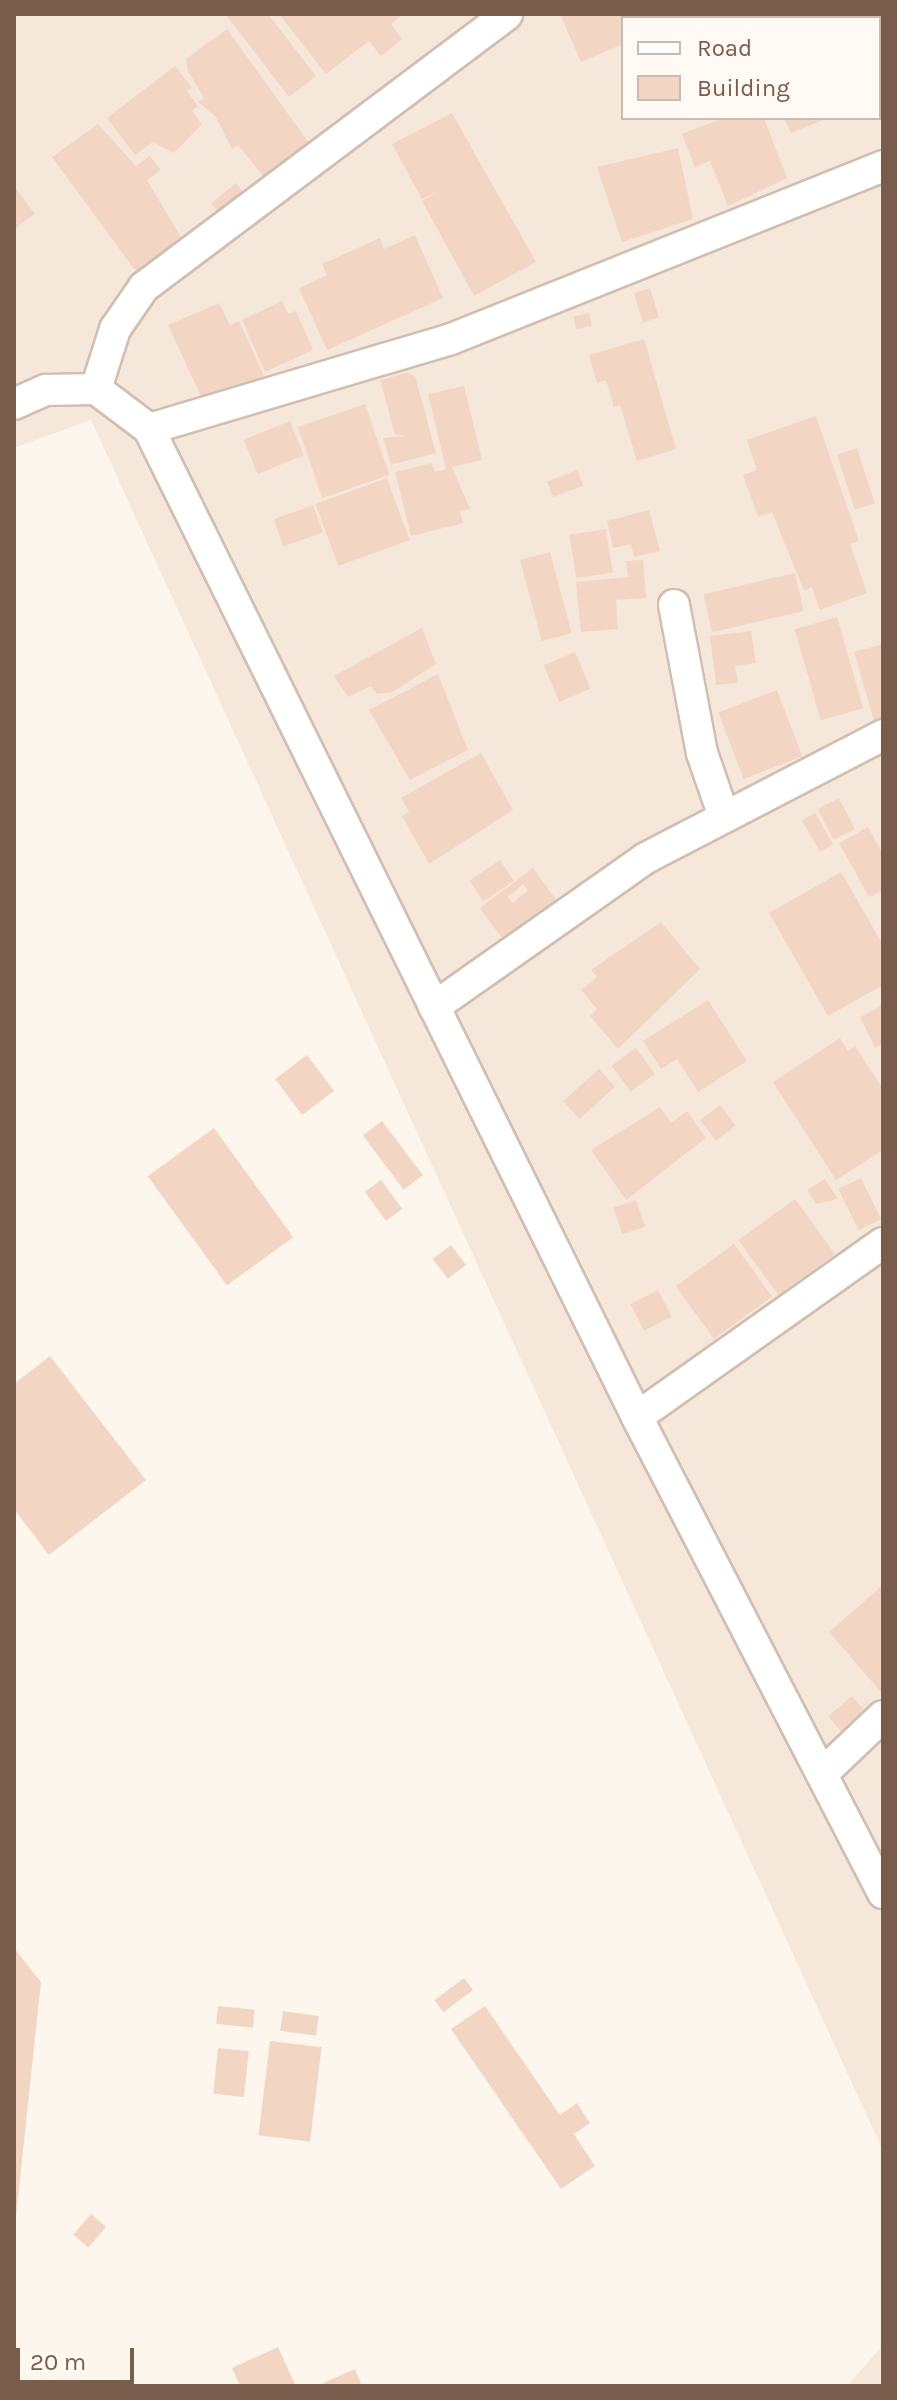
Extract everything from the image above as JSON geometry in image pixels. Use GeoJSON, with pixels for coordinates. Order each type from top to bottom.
{"type":"FeatureCollection","features":[{"type":"Feature","properties":{"kind":"street"},"geometry":{"type":"LineString","coordinates":[[96,389],[115,329],[144,287],[507,14]]}},
{"type":"Feature","properties":{"kind":"street"},"geometry":{"type":"LineString","coordinates":[[149,429],[451,339],[883,166]]}},
{"type":"Feature","properties":{"kind":"street"},"geometry":{"type":"LineString","coordinates":[[14,404],[46,390],[96,389],[149,429],[637,1417],[824,1772],[883,1893]]}},
{"type":"Feature","properties":{"kind":"street"},"geometry":{"type":"LineString","coordinates":[[674,605],[702,753],[723,814]]}},
{"type":"Feature","properties":{"kind":"street"},"geometry":{"type":"LineString","coordinates":[[434,1007],[646,858],[723,814],[883,735]]}},
{"type":"Feature","properties":{"kind":"street"},"geometry":{"type":"LineString","coordinates":[[637,1417],[883,1243]]}},
{"type":"Feature","properties":{"kind":"street"},"geometry":{"type":"LineString","coordinates":[[824,1772],[883,1716]]}},
{"type":"Feature","properties":{"kind":"shaded area"},"geometry":{"type":"Polygon","coordinates":[[[14,14],[883,14],[883,2151],[91,420],[14,448],[14,14]]]}},
{"type":"Feature","properties":{"kind":"shaded area"},"geometry":{"type":"Polygon","coordinates":[[[883,2345],[883,2386],[847,2386],[883,2345]]]}},
{"type":"Feature","properties":{"kind":"building"},"geometry":{"type":"Polygon","coordinates":[[[268,14],[316,76],[289,97],[226,15],[268,14]]]}},
{"type":"Feature","properties":{"kind":"building"},"geometry":{"type":"Polygon","coordinates":[[[279,14],[404,14],[391,24],[402,39],[381,56],[369,41],[326,74],[279,14]]]}},
{"type":"Feature","properties":{"kind":"building"},"geometry":{"type":"Polygon","coordinates":[[[560,14],[627,14],[621,16],[621,45],[581,62],[560,14]]]}},
{"type":"Feature","properties":{"kind":"building"},"geometry":{"type":"Polygon","coordinates":[[[636,14],[681,14],[677,16],[636,14]]]}},
{"type":"Feature","properties":{"kind":"building"},"geometry":{"type":"Polygon","coordinates":[[[741,14],[825,14],[822,16],[741,14]]]}},
{"type":"Feature","properties":{"kind":"building"},"geometry":{"type":"Polygon","coordinates":[[[883,14],[881,62],[881,16],[850,16],[883,14]]]}},
{"type":"Feature","properties":{"kind":"building"},"geometry":{"type":"Polygon","coordinates":[[[227,29],[309,143],[263,176],[238,145],[232,149],[216,117],[198,102],[204,98],[188,71],[186,59],[227,29]]]}},
{"type":"Feature","properties":{"kind":"building"},"geometry":{"type":"Polygon","coordinates":[[[175,66],[192,88],[187,91],[198,106],[192,111],[202,124],[174,153],[153,142],[135,155],[107,118],[175,66]]]}},
{"type":"Feature","properties":{"kind":"building"},"geometry":{"type":"Polygon","coordinates":[[[452,113],[536,262],[474,296],[422,201],[439,191],[422,199],[392,144],[452,113]]]}},
{"type":"Feature","properties":{"kind":"building"},"geometry":{"type":"Polygon","coordinates":[[[719,120],[765,120],[787,178],[728,206],[710,161],[695,167],[682,134],[719,120]]]}},
{"type":"Feature","properties":{"kind":"building"},"geometry":{"type":"Polygon","coordinates":[[[785,120],[823,120],[791,133],[785,120]]]}},
{"type":"Feature","properties":{"kind":"building"},"geometry":{"type":"Polygon","coordinates":[[[98,124],[136,166],[150,156],[161,170],[147,180],[182,239],[137,273],[52,157],[98,124]]]}},
{"type":"Feature","properties":{"kind":"building"},"geometry":{"type":"Polygon","coordinates":[[[678,148],[693,219],[622,242],[597,167],[678,148]]]}},
{"type":"Feature","properties":{"kind":"building"},"geometry":{"type":"Polygon","coordinates":[[[236,183],[248,198],[223,218],[211,203],[236,183]]]}},
{"type":"Feature","properties":{"kind":"building"},"geometry":{"type":"Polygon","coordinates":[[[14,186],[35,214],[14,229],[14,186]]]}},
{"type":"Feature","properties":{"kind":"building"},"geometry":{"type":"Polygon","coordinates":[[[415,235],[443,298],[327,350],[299,288],[327,275],[322,264],[380,238],[384,249],[415,235]]]}},
{"type":"Feature","properties":{"kind":"building"},"geometry":{"type":"Polygon","coordinates":[[[650,288],[659,318],[643,323],[634,293],[650,288]]]}},
{"type":"Feature","properties":{"kind":"building"},"geometry":{"type":"Polygon","coordinates":[[[282,301],[288,314],[296,311],[313,350],[265,372],[242,320],[282,301]]]}},
{"type":"Feature","properties":{"kind":"building"},"geometry":{"type":"Polygon","coordinates":[[[219,303],[230,325],[239,321],[265,378],[205,405],[168,325],[219,303]]]}},
{"type":"Feature","properties":{"kind":"building"},"geometry":{"type":"Polygon","coordinates":[[[589,313],[592,326],[576,329],[573,317],[589,313]]]}},
{"type":"Feature","properties":{"kind":"building"},"geometry":{"type":"Polygon","coordinates":[[[644,339],[676,449],[637,461],[620,405],[614,407],[606,380],[597,383],[589,355],[644,339]]]}},
{"type":"Feature","properties":{"kind":"building"},"geometry":{"type":"Polygon","coordinates":[[[407,373],[415,376],[436,453],[391,465],[383,438],[406,436],[395,434],[380,380],[407,373]]]}},
{"type":"Feature","properties":{"kind":"building"},"geometry":{"type":"Polygon","coordinates":[[[464,386],[482,460],[452,467],[470,509],[460,511],[463,523],[411,536],[395,472],[432,463],[435,472],[446,469],[428,394],[464,386]]]}},
{"type":"Feature","properties":{"kind":"building"},"geometry":{"type":"Polygon","coordinates":[[[365,404],[389,475],[322,498],[298,427],[365,404]]]}},
{"type":"Feature","properties":{"kind":"building"},"geometry":{"type":"Polygon","coordinates":[[[816,416],[859,541],[850,544],[867,593],[820,610],[812,587],[804,591],[772,512],[758,517],[743,475],[757,470],[747,440],[816,416]]]}},
{"type":"Feature","properties":{"kind":"building"},"geometry":{"type":"Polygon","coordinates":[[[290,421],[304,455],[258,474],[244,440],[290,421]]]}},
{"type":"Feature","properties":{"kind":"building"},"geometry":{"type":"Polygon","coordinates":[[[857,448],[875,503],[855,510],[837,454],[857,448]]]}},
{"type":"Feature","properties":{"kind":"building"},"geometry":{"type":"Polygon","coordinates":[[[577,470],[583,486],[553,497],[547,481],[577,470]]]}},
{"type":"Feature","properties":{"kind":"building"},"geometry":{"type":"Polygon","coordinates":[[[387,478],[410,540],[338,566],[316,504],[387,478]]]}},
{"type":"Feature","properties":{"kind":"building"},"geometry":{"type":"Polygon","coordinates":[[[313,505],[323,532],[283,547],[274,519],[313,505]]]}},
{"type":"Feature","properties":{"kind":"building"},"geometry":{"type":"Polygon","coordinates":[[[649,510],[660,551],[634,557],[631,544],[613,548],[607,521],[649,510]]]}},
{"type":"Feature","properties":{"kind":"building"},"geometry":{"type":"Polygon","coordinates":[[[606,529],[613,572],[576,578],[569,535],[606,529]]]}},
{"type":"Feature","properties":{"kind":"building"},"geometry":{"type":"Polygon","coordinates":[[[550,552],[572,633],[542,641],[520,560],[550,552]]]}},
{"type":"Feature","properties":{"kind":"building"},"geometry":{"type":"Polygon","coordinates":[[[643,560],[646,598],[616,600],[618,629],[581,632],[576,582],[628,577],[626,561],[643,560]]]}},
{"type":"Feature","properties":{"kind":"building"},"geometry":{"type":"Polygon","coordinates":[[[795,573],[804,611],[712,632],[703,594],[795,573]]]}},
{"type":"Feature","properties":{"kind":"building"},"geometry":{"type":"Polygon","coordinates":[[[837,617],[863,708],[821,720],[795,629],[837,617]]]}},
{"type":"Feature","properties":{"kind":"building"},"geometry":{"type":"Polygon","coordinates":[[[422,628],[436,664],[392,692],[377,694],[371,686],[348,697],[334,676],[422,628]]]}},
{"type":"Feature","properties":{"kind":"building"},"geometry":{"type":"Polygon","coordinates":[[[751,631],[756,663],[735,666],[738,683],[716,685],[710,636],[751,631]]]}},
{"type":"Feature","properties":{"kind":"building"},"geometry":{"type":"Polygon","coordinates":[[[883,644],[883,719],[874,721],[854,652],[883,644]]]}},
{"type":"Feature","properties":{"kind":"building"},"geometry":{"type":"Polygon","coordinates":[[[575,652],[591,689],[559,702],[544,665],[575,652]]]}},
{"type":"Feature","properties":{"kind":"building"},"geometry":{"type":"Polygon","coordinates":[[[438,674],[468,750],[410,780],[369,710],[438,674]]]}},
{"type":"Feature","properties":{"kind":"building"},"geometry":{"type":"Polygon","coordinates":[[[777,690],[802,756],[744,779],[718,713],[777,690]]]}},
{"type":"Feature","properties":{"kind":"building"},"geometry":{"type":"Polygon","coordinates":[[[481,753],[513,810],[429,864],[402,816],[409,812],[401,798],[481,753]]]}},
{"type":"Feature","properties":{"kind":"building"},"geometry":{"type":"Polygon","coordinates":[[[839,798],[855,829],[834,840],[818,809],[839,798]]]}},
{"type":"Feature","properties":{"kind":"building"},"geometry":{"type":"Polygon","coordinates":[[[815,813],[833,844],[820,852],[802,820],[815,813]]]}},
{"type":"Feature","properties":{"kind":"building"},"geometry":{"type":"Polygon","coordinates":[[[868,827],[883,854],[883,890],[869,897],[839,843],[868,827]]]}},
{"type":"Feature","properties":{"kind":"building"},"geometry":{"type":"Polygon","coordinates":[[[500,860],[514,881],[483,901],[469,881],[500,860]]]}},
{"type":"Feature","properties":{"kind":"building"},"geometry":{"type":"Polygon","coordinates":[[[533,868],[560,905],[507,945],[480,908],[533,868]],[[523,884],[508,897],[513,903],[528,890],[523,884]]]}},
{"type":"Feature","properties":{"kind":"building"},"geometry":{"type":"Polygon","coordinates":[[[841,872],[883,945],[883,985],[828,1016],[769,913],[841,872]]]}},
{"type":"Feature","properties":{"kind":"building"},"geometry":{"type":"Polygon","coordinates":[[[661,922],[700,969],[618,1049],[590,1016],[597,1009],[581,990],[597,977],[591,970],[661,922]]]}},
{"type":"Feature","properties":{"kind":"building"},"geometry":{"type":"Polygon","coordinates":[[[708,1000],[747,1061],[698,1092],[677,1059],[661,1069],[643,1041],[708,1000]]]}},
{"type":"Feature","properties":{"kind":"building"},"geometry":{"type":"Polygon","coordinates":[[[883,1005],[883,1044],[875,1048],[860,1017],[883,1005]]]}},
{"type":"Feature","properties":{"kind":"building"},"geometry":{"type":"Polygon","coordinates":[[[840,1038],[848,1051],[855,1046],[883,1089],[883,1150],[836,1180],[773,1082],[840,1038]]]}},
{"type":"Feature","properties":{"kind":"building"},"geometry":{"type":"Polygon","coordinates":[[[636,1048],[655,1074],[631,1092],[612,1066],[636,1048]]]}},
{"type":"Feature","properties":{"kind":"building"},"geometry":{"type":"Polygon","coordinates":[[[307,1055],[334,1091],[302,1115],[275,1079],[307,1055]]]}},
{"type":"Feature","properties":{"kind":"building"},"geometry":{"type":"Polygon","coordinates":[[[599,1069],[615,1087],[579,1119],[563,1101],[599,1069]]]}},
{"type":"Feature","properties":{"kind":"building"},"geometry":{"type":"Polygon","coordinates":[[[720,1105],[736,1126],[716,1141],[700,1120],[720,1105]]]}},
{"type":"Feature","properties":{"kind":"building"},"geometry":{"type":"Polygon","coordinates":[[[660,1107],[671,1123],[687,1111],[706,1138],[626,1200],[591,1150],[660,1107]]]}},
{"type":"Feature","properties":{"kind":"building"},"geometry":{"type":"Polygon","coordinates":[[[382,1121],[423,1175],[404,1190],[363,1135],[382,1121]]]}},
{"type":"Feature","properties":{"kind":"building"},"geometry":{"type":"Polygon","coordinates":[[[214,1128],[293,1237],[227,1285],[148,1176],[214,1128]]]}},
{"type":"Feature","properties":{"kind":"building"},"geometry":{"type":"Polygon","coordinates":[[[861,1178],[881,1219],[859,1230],[839,1189],[861,1178]]]}},
{"type":"Feature","properties":{"kind":"building"},"geometry":{"type":"Polygon","coordinates":[[[825,1179],[838,1199],[816,1204],[807,1190],[825,1179]]]}},
{"type":"Feature","properties":{"kind":"building"},"geometry":{"type":"Polygon","coordinates":[[[381,1180],[402,1209],[386,1221],[365,1192],[381,1180]]]}},
{"type":"Feature","properties":{"kind":"building"},"geometry":{"type":"Polygon","coordinates":[[[795,1199],[835,1254],[778,1295],[738,1240],[795,1199]]]}},
{"type":"Feature","properties":{"kind":"building"},"geometry":{"type":"Polygon","coordinates":[[[636,1200],[645,1226],[622,1234],[613,1208],[636,1200]]]}},
{"type":"Feature","properties":{"kind":"building"},"geometry":{"type":"Polygon","coordinates":[[[734,1244],[772,1297],[714,1339],[676,1286],[734,1244]]]}},
{"type":"Feature","properties":{"kind":"building"},"geometry":{"type":"Polygon","coordinates":[[[451,1245],[466,1265],[448,1279],[433,1259],[451,1245]]]}},
{"type":"Feature","properties":{"kind":"building"},"geometry":{"type":"Polygon","coordinates":[[[658,1290],[672,1317],[644,1331],[630,1304],[658,1290]]]}},
{"type":"Feature","properties":{"kind":"building"},"geometry":{"type":"Polygon","coordinates":[[[50,1356],[146,1480],[49,1555],[14,1509],[14,1384],[50,1356]]]}},
{"type":"Feature","properties":{"kind":"building"},"geometry":{"type":"Polygon","coordinates":[[[883,1585],[883,1689],[880,1691],[829,1632],[883,1585]]]}},
{"type":"Feature","properties":{"kind":"building"},"geometry":{"type":"Polygon","coordinates":[[[852,1696],[873,1721],[849,1741],[828,1716],[852,1696]]]}},
{"type":"Feature","properties":{"kind":"building"},"geometry":{"type":"Polygon","coordinates":[[[14,1948],[41,1982],[16,2217],[14,2217],[14,1948]]]}},
{"type":"Feature","properties":{"kind":"building"},"geometry":{"type":"Polygon","coordinates":[[[464,1978],[473,1990],[443,2012],[434,2000],[464,1978]]]}},
{"type":"Feature","properties":{"kind":"building"},"geometry":{"type":"Polygon","coordinates":[[[218,2006],[255,2010],[253,2028],[216,2024],[218,2006]]]}},
{"type":"Feature","properties":{"kind":"building"},"geometry":{"type":"Polygon","coordinates":[[[485,2006],[560,2115],[577,2103],[590,2123],[574,2134],[595,2166],[561,2189],[451,2029],[485,2006]]]}},
{"type":"Feature","properties":{"kind":"building"},"geometry":{"type":"Polygon","coordinates":[[[283,2011],[319,2016],[316,2036],[280,2031],[283,2011]]]}},
{"type":"Feature","properties":{"kind":"building"},"geometry":{"type":"Polygon","coordinates":[[[270,2041],[322,2047],[310,2142],[258,2135],[270,2041]]]}},
{"type":"Feature","properties":{"kind":"building"},"geometry":{"type":"Polygon","coordinates":[[[218,2048],[249,2051],[244,2097],[213,2094],[218,2048]]]}},
{"type":"Feature","properties":{"kind":"building"},"geometry":{"type":"Polygon","coordinates":[[[91,2214],[106,2227],[88,2247],[73,2234],[91,2214]]]}},
{"type":"Feature","properties":{"kind":"building"},"geometry":{"type":"Polygon","coordinates":[[[278,2347],[296,2386],[240,2386],[232,2368],[278,2347]]]}},
{"type":"Feature","properties":{"kind":"building"},"geometry":{"type":"Polygon","coordinates":[[[355,2369],[362,2386],[325,2386],[323,2383],[355,2369]]]}}]}
